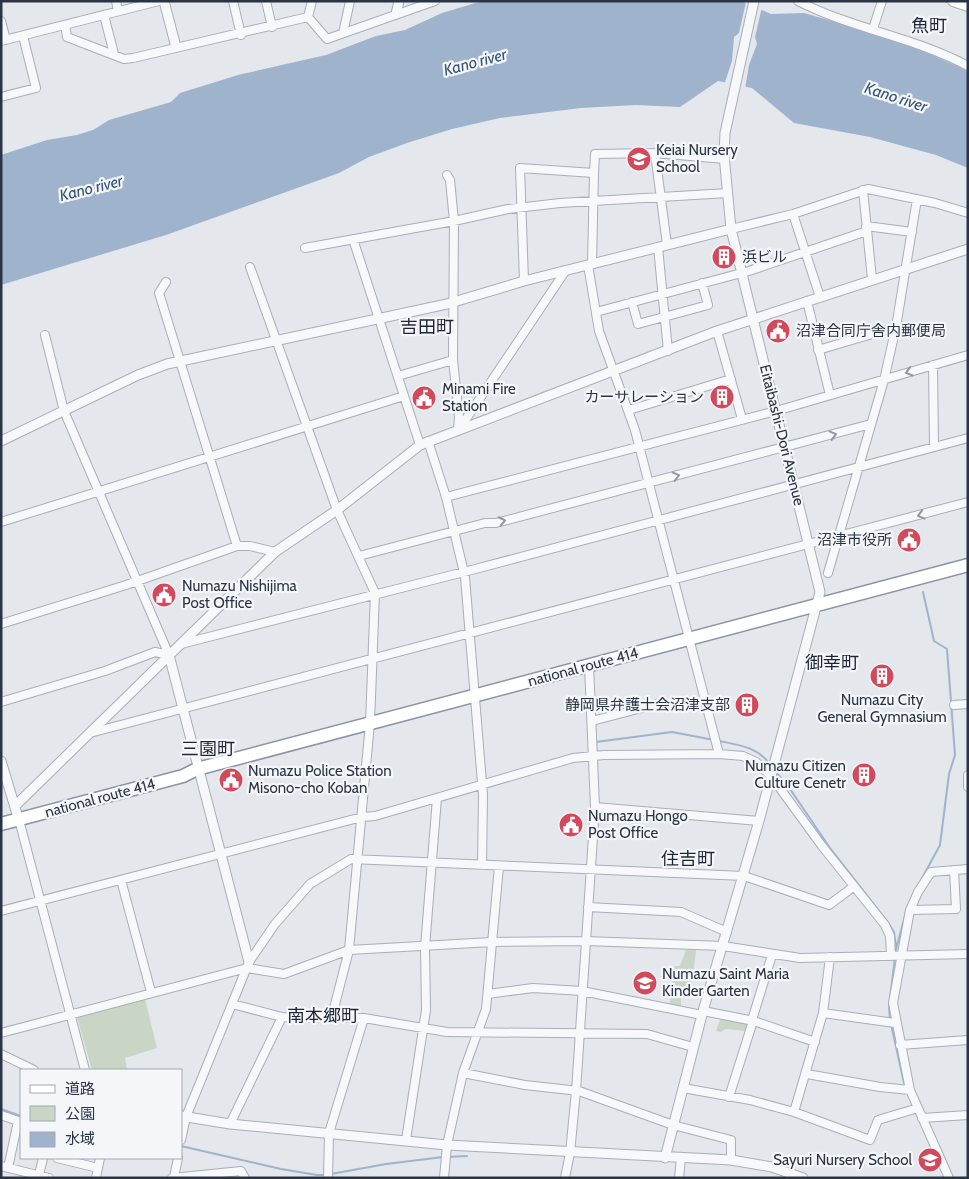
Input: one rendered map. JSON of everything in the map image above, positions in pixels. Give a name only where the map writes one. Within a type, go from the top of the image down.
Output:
[{"type":"highway","name":"national route 414","points":[[1,818],[181,770],[197,769],[968,565]]},
{"type":"highway","name":"national route 414","points":[[1,824],[17,813]]},
{"type":"main road","points":[[953,1],[968,6]]},
{"type":"street","points":[[116,1],[118,12]]},
{"type":"street","points":[[1,21],[4,40],[159,1]]},
{"type":"street","points":[[164,1],[176,47]]},
{"type":"street","points":[[233,1],[240,35]]},
{"type":"street","points":[[266,1],[272,27]]},
{"type":"street","points":[[308,18],[312,1]]},
{"type":"street","points":[[343,33],[350,1]]},
{"type":"street","points":[[396,14],[399,1]]},
{"type":"street","points":[[308,18],[328,40],[435,1]]},
{"type":"street","name":"Eitaibashi-Dori Avenue","points":[[665,1158],[702,1013],[744,876],[820,592],[731,229],[724,155],[729,113],[754,1]]},
{"type":"street","points":[[798,1],[822,14],[873,29],[949,56],[968,66]]},
{"type":"street","points":[[873,29],[882,1]]},
{"type":"street","points":[[104,15],[114,54]]},
{"type":"street","points":[[65,25],[68,36],[124,59],[240,35],[308,18]]},
{"type":"street","points":[[1,97],[36,88],[23,36]]},
{"type":"street","points":[[655,153],[661,197],[663,294],[668,351]]},
{"type":"street","points":[[719,754],[629,410],[599,331],[590,264],[595,154],[724,155]]},
{"type":"street","points":[[524,281],[520,168],[594,173]]},
{"type":"street","points":[[447,175],[450,180],[454,221],[453,360],[459,417],[458,430]]},
{"type":"street","points":[[1,441],[152,369],[454,302],[566,270],[793,214],[863,190],[868,189],[917,199],[968,213]]},
{"type":"street","points":[[863,190],[872,279]]},
{"type":"street","points":[[305,248],[521,208],[728,193]]},
{"type":"street","points":[[828,573],[884,380],[896,328],[917,199]]},
{"type":"street","points":[[793,214],[820,297]]},
{"type":"street","points":[[596,312],[742,272],[867,229],[912,232]]},
{"type":"street","points":[[353,238],[404,396],[446,497],[464,572],[476,696],[482,786],[482,865]]},
{"type":"street","points":[[17,813],[88,734],[275,552],[337,510],[424,443],[718,331],[968,249]]},
{"type":"street","points":[[250,267],[337,510],[375,593],[370,723],[349,950],[332,1016]]},
{"type":"street","points":[[458,430],[566,270]]},
{"type":"street","points":[[166,282],[159,293],[237,546]]},
{"type":"street","points":[[632,302],[638,324],[665,317],[708,305],[702,283]]},
{"type":"street","points":[[807,301],[830,395]]},
{"type":"street","points":[[818,350],[896,328]]},
{"type":"street","points":[[718,331],[742,419]]},
{"type":"street","points":[[45,335],[64,411],[169,655],[248,965]]},
{"type":"street","points":[[446,497],[776,411],[968,355]]},
{"type":"street","points":[[398,376],[453,360]]},
{"type":"street","points":[[933,365],[934,447]]},
{"type":"street","points":[[629,410],[731,379]]},
{"type":"street","points":[[1,522],[404,396]]},
{"type":"street","points":[[359,556],[485,523],[496,523],[871,424]]},
{"type":"street","points":[[179,645],[375,593],[464,572],[968,438]]},
{"type":"street","points":[[88,734],[968,502]]},
{"type":"street","points":[[1,624],[237,546],[250,546],[275,552]]},
{"type":"street","points":[[1,702],[105,671],[155,652],[169,655]]},
{"type":"street","points":[[565,1178],[570,1153],[576,1091],[578,1034],[594,807],[589,665]]},
{"type":"street","points":[[592,721],[661,703]]},
{"type":"street","points":[[954,705],[968,704]]},
{"type":"street","points":[[1,911],[362,817],[375,816],[573,758],[593,755],[719,754],[743,756],[756,762],[771,776],[853,887],[885,925],[890,936],[890,956]]},
{"type":"street","points":[[1,760],[17,813],[85,1069]]},
{"type":"street","points":[[968,775],[968,787]]},
{"type":"street","points":[[406,1140],[423,1028],[427,988],[426,947],[437,798]]},
{"type":"street","points":[[594,807],[759,821]]},
{"type":"street","points":[[182,1132],[184,1116],[248,965],[275,924],[310,884],[351,859],[744,876],[829,905],[853,887]]},
{"type":"street","points":[[444,1178],[447,1145],[463,1073],[486,1009],[499,866]]},
{"type":"street","points":[[949,1178],[910,1090],[895,1023],[893,1003],[900,956],[910,910],[918,892],[931,872],[968,869]]},
{"type":"street","points":[[910,910],[956,909],[954,870]]},
{"type":"street","points":[[121,880],[151,992]]},
{"type":"street","points":[[588,908],[681,912],[726,932]]},
{"type":"street","points":[[1,1033],[248,965],[284,974],[349,950],[492,942],[585,941],[723,946],[800,958],[968,954]]},
{"type":"street","points":[[729,1097],[772,955]]},
{"type":"street","points":[[794,1112],[807,1074],[823,1013],[830,957]]},
{"type":"street","points":[[488,994],[533,988],[582,991],[752,1021],[815,1042]]},
{"type":"street","points":[[232,1004],[282,1017],[332,1016],[364,1018],[423,1028],[477,1033],[647,1034],[694,1047]]},
{"type":"street","points":[[823,1013],[895,1023]]},
{"type":"street","points":[[230,1124],[282,1017]]},
{"type":"street","points":[[328,1178],[330,1133],[364,1018]]},
{"type":"street","points":[[900,1045],[968,1040]]},
{"type":"street","points":[[1,1054],[32,1069]]},
{"type":"street","points":[[463,1073],[525,1085],[576,1091],[673,1125],[731,1140],[731,1160]]},
{"type":"street","points":[[807,1074],[880,1087],[910,1090]]},
{"type":"street","points":[[683,1088],[750,1100],[794,1112],[870,1140],[878,1120],[918,1108]]},
{"type":"street","points":[[1,1114],[20,1121],[5,1167],[49,1178]]},
{"type":"street","points":[[922,1118],[968,1115]]},
{"type":"street","points":[[184,1116],[230,1124],[447,1145],[570,1153],[731,1160],[772,1167],[800,1177]]},
{"type":"street","points":[[679,1178],[681,1158]]},
{"type":"street","points":[[39,1175],[43,1159]]},
{"type":"street","points":[[61,1159],[98,1168]]},
{"type":"street","points":[[96,1178],[100,1159]]},
{"type":"street","points":[[178,1159],[173,1178],[240,1171],[245,1178]]},
{"type":"green space","points":[[686,950],[696,950],[692,985],[687,995],[681,995],[681,1009],[669,1007],[675,966],[680,966]]},
{"type":"green space","points":[[145,999],[157,1048],[125,1058],[127,1069],[92,1069],[77,1017]]},
{"type":"green space","points":[[721,1017],[750,1022],[747,1031],[725,1029],[721,1032],[716,1031]]},
{"type":"water","name":"Kano river","points":[[482,1],[741,1],[771,14],[804,13],[910,45],[968,71],[968,168],[936,155],[870,137],[794,123],[752,88],[718,81],[680,107],[636,105],[581,108],[500,118],[452,129],[369,157],[339,173],[166,235],[1,285],[1,155],[47,140],[93,130],[109,120],[171,102],[180,93],[238,75],[326,55],[376,36],[405,30],[442,13]]},
{"type":"pier","points":[[746,2],[762,7],[755,37],[757,44],[749,65],[745,89],[724,85],[732,61],[734,37],[739,33]]},
{"type":"waterway","points":[[913,895],[940,845],[949,774],[955,755],[947,649],[934,641],[923,592]]},
{"type":"waterway","points":[[596,742],[672,732],[714,740]]},
{"type":"waterway","points":[[719,741],[755,751],[771,766]]},
{"type":"waterway","points":[[775,771],[788,786],[830,848],[887,921],[894,932],[896,947]]},
{"type":"waterway","points":[[895,953],[907,908]]},
{"type":"waterway","points":[[890,1020],[889,1007],[895,957]]},
{"type":"waterway","points":[[891,1024],[904,1083]]},
{"type":"waterway","points":[[1,1109],[20,1116]]},
{"type":"waterway","points":[[182,1146],[281,1169],[326,1175]]},
{"type":"waterway","points":[[447,1157],[467,1156]]},
{"type":"waterway","points":[[331,1174],[386,1164],[443,1157]]},
{"type":"place","name":"Keiai Nursery School","points":[[639,159]]},
{"type":"place","name":"浜ビル","points":[[724,257]]},
{"type":"place","name":"沼津合同庁舎内郵便局","points":[[778,331]]},
{"type":"place","name":"カーサレーション","points":[[722,397]]},
{"type":"place","name":"Minami Fire Station","points":[[424,398]]},
{"type":"place","name":"沼津市役所","points":[[909,540]]},
{"type":"place","name":"Numazu Nishijima Post Office","points":[[164,595]]},
{"type":"place","name":"Numazu City General Gymnasium","points":[[882,676]]},
{"type":"place","name":"静岡県弁護士会沼津支部","points":[[747,705]]},
{"type":"place","name":"Numazu Citizen Culture Cenetr","points":[[864,775]]},
{"type":"place","name":"Numazu Police Station Misono-cho Koban","points":[[231,780]]},
{"type":"place","name":"Numazu Hongo Post Office","points":[[571,825]]},
{"type":"place","name":"Numazu Saint Maria Kinder Garten","points":[[645,983]]},
{"type":"place","name":"Sayuri Nursery School","points":[[930,1160]]},
{"type":"district","name":"魚町","points":[[929,26]]},
{"type":"district","name":"吉田町","points":[[427,327]]},
{"type":"district","name":"御幸町","points":[[832,663]]},
{"type":"district","name":"三園町","points":[[208,749]]},
{"type":"district","name":"住吉町","points":[[688,859]]},
{"type":"district","name":"南本郷町","points":[[323,1016]]}]
